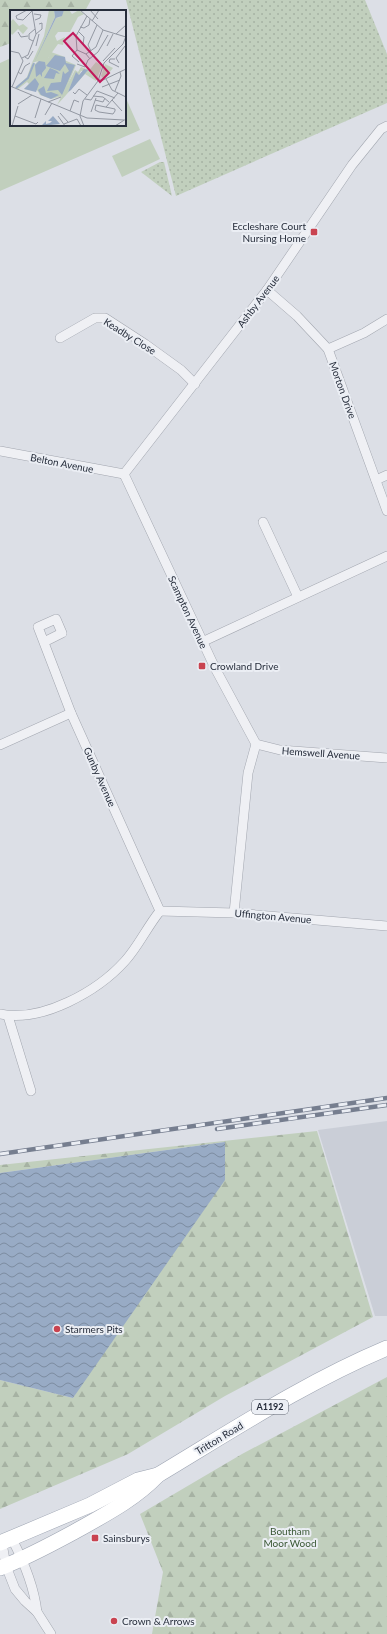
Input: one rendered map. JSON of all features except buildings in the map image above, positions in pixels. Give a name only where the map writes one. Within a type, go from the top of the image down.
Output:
[{"type":"main road","name":"Tritton Road","points":[[3,1567],[22,1559],[116,1507],[144,1490],[158,1476],[268,1408],[318,1380],[387,1348]]},
{"type":"main road","name":"Tritton Road","points":[[4,1542],[90,1505],[138,1480],[158,1476]]},
{"type":"street","name":"Ashby Avenue","points":[[124,474],[267,290],[352,165],[381,129],[387,126]]},
{"type":"street","name":"Morton Drive","points":[[267,290],[297,316],[328,349],[387,511]]},
{"type":"street","name":"Keadby Close","points":[[60,338],[94,318],[105,318],[181,370],[195,384]]},
{"type":"street","points":[[328,349],[364,333],[387,319]]},
{"type":"street","name":"Belton Avenue","points":[[0,451],[124,474]]},
{"type":"street","name":"Scampton Avenue","points":[[124,474],[202,642],[256,744]]},
{"type":"street","points":[[376,480],[387,475]]},
{"type":"street","points":[[263,522],[298,597]]},
{"type":"street","points":[[202,642],[387,556]]},
{"type":"street","name":"Gunby Avenue","points":[[44,642],[71,713],[160,911]]},
{"type":"street","points":[[0,745],[71,713]]},
{"type":"street","points":[[234,913],[248,774],[256,744]]},
{"type":"street","name":"Hemswell Avenue","points":[[256,744],[280,750],[387,758]]},
{"type":"street","points":[[31,1091],[4,1015],[37,1014],[72,1000],[105,981],[126,960],[160,911]]},
{"type":"street","name":"Uffington Avenue","points":[[160,911],[234,913],[387,926]]},
{"type":"street","points":[[4,1542],[22,1559],[35,1596],[37,1612]]},
{"type":"street","points":[[4,1542],[3,1567],[15,1589],[25,1602],[37,1612],[51,1634]]},
{"type":"shaded area","points":[[387,1121],[387,1316],[375,1316],[318,1130]]},
{"type":"green space","points":[[0,0],[91,0],[86,10],[10,10],[10,43],[0,47]]},
{"type":"green space","points":[[126,0],[365,0],[387,54],[387,103],[176,196]]},
{"type":"green space","points":[[10,58],[10,126],[126,126],[126,98],[140,130],[0,191],[0,63]]},
{"type":"green space","points":[[150,139],[160,159],[122,177],[112,156]]},
{"type":"green space","points":[[160,162],[164,162],[172,196],[141,172]]},
{"type":"green space","points":[[317,1131],[373,1317],[225,1396],[128,1454],[0,1509],[0,1380],[73,1398],[225,1142],[0,1173],[0,1165]]},
{"type":"green space","name":"Boutham Moor Wood","points":[[387,1377],[387,1634],[152,1634],[163,1572],[140,1514],[242,1454]]},
{"type":"water","points":[[225,1142],[225,1180],[73,1398],[0,1380],[0,1173]]},
{"type":"railway","points":[[0,1154],[387,1098]]},
{"type":"railway","points":[[217,1129],[387,1105]]},
{"type":"place","name":"Eccleshare Court Nursing Home","points":[[314,232]]},
{"type":"place","name":"Crowland Drive","points":[[202,666]]},
{"type":"place","name":"Starmers Pits","points":[[57,1329]]},
{"type":"place","name":"Sainsburys","points":[[95,1538]]},
{"type":"place","name":"Crown & Arrows","points":[[114,1621]]}]
